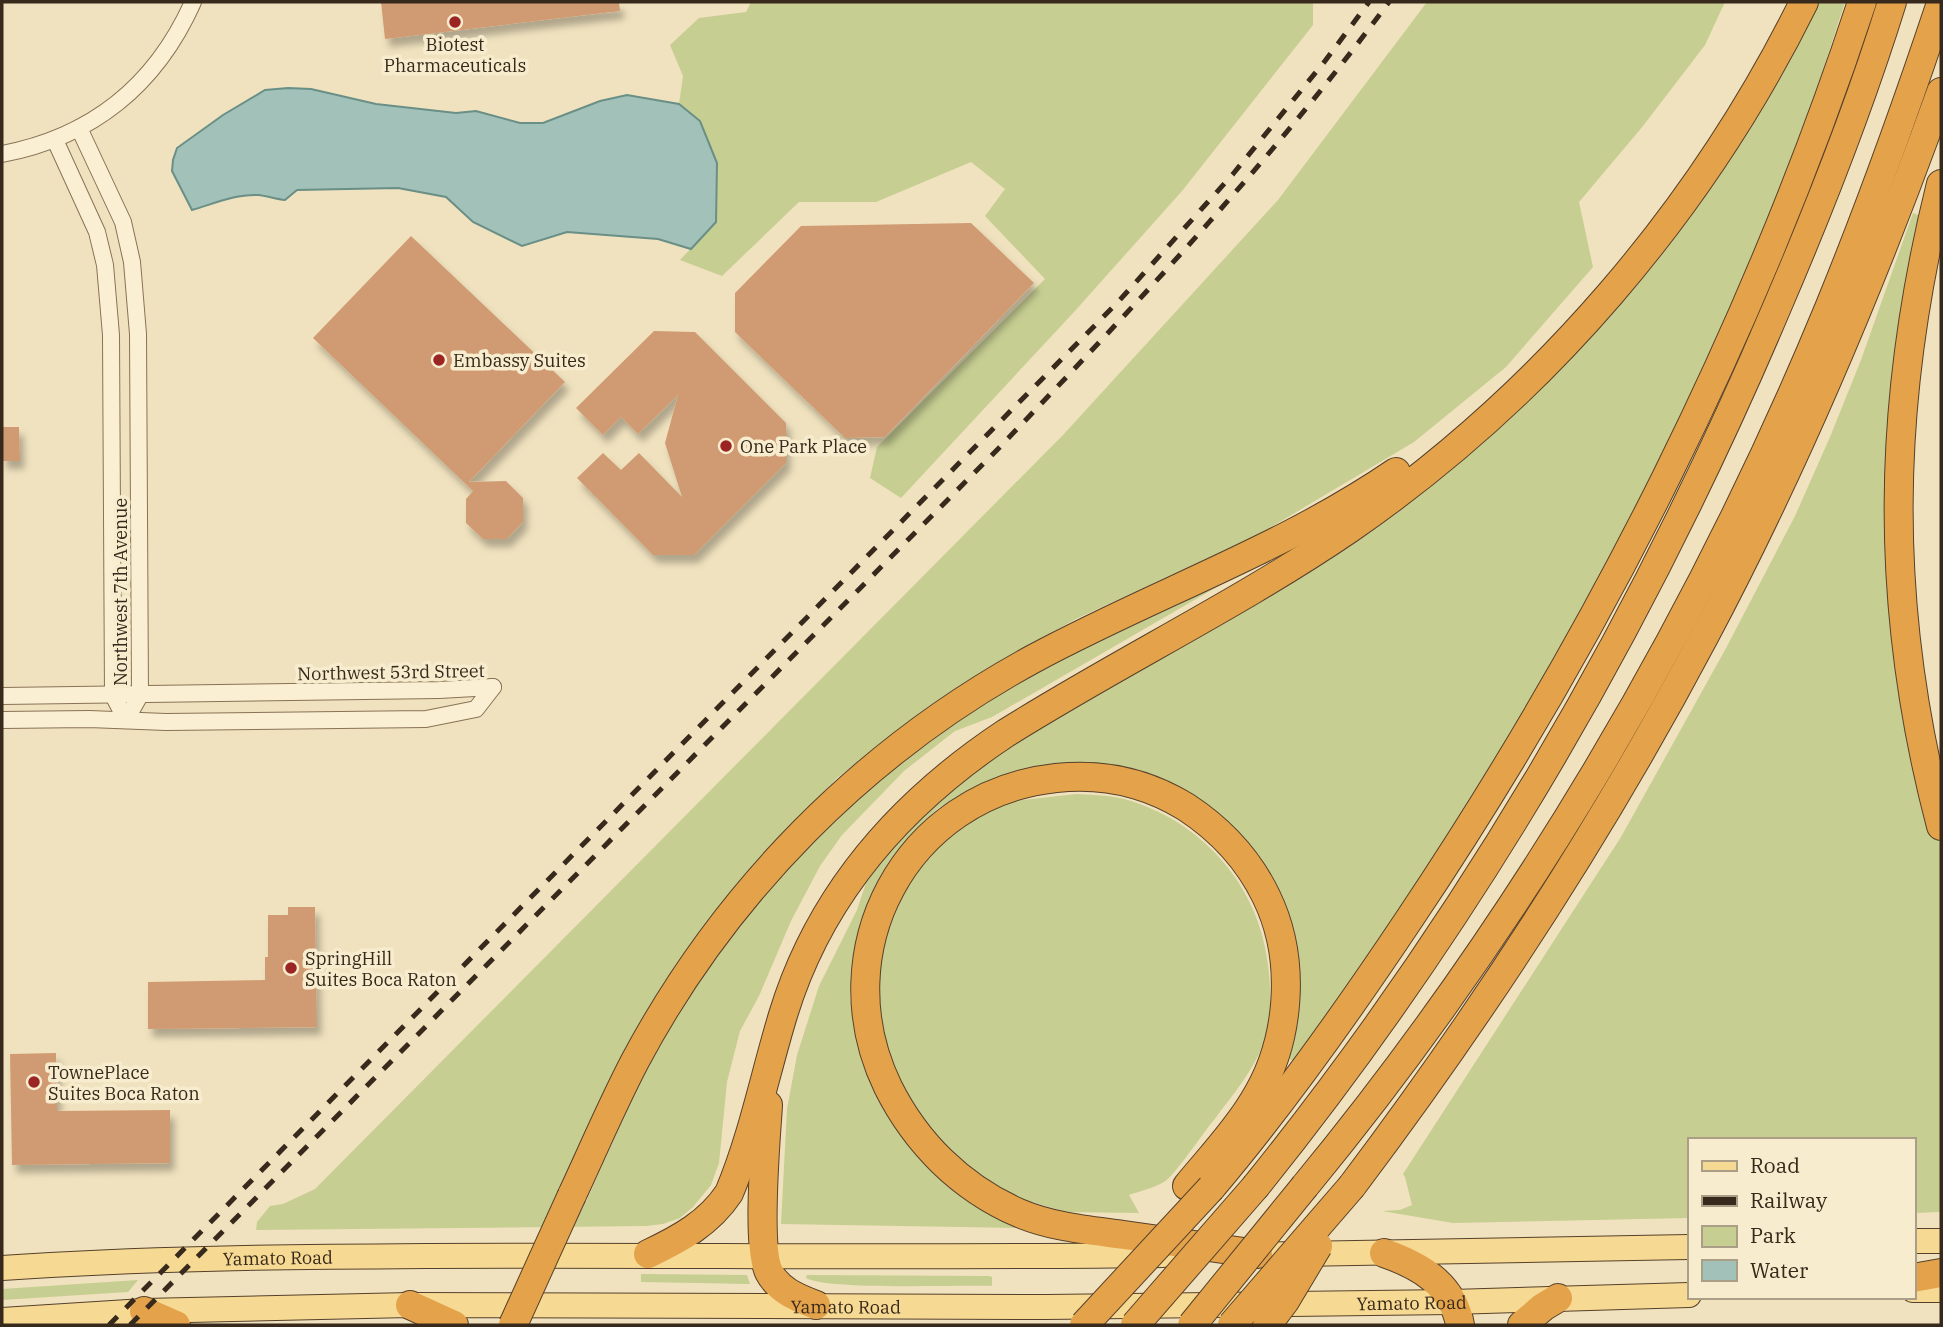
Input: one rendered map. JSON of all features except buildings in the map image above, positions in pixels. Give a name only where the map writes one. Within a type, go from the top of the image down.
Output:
[{"type":"highway","points":[[648,1254],[693,1230],[717,1210],[729,1193],[802,962],[827,915],[860,865],[916,802],[967,760],[1006,733],[1292,565],[1380,506],[1505,405],[1596,310],[1699,181],[1754,94],[1804,2]]},
{"type":"highway","points":[[1084,1325],[1199,1187],[1299,1076],[1384,956],[1457,846],[1567,663],[1654,499],[1739,318],[1791,198],[1862,2]]},
{"type":"highway","points":[[1135,1325],[1256,1186],[1357,1052],[1472,887],[1535,785],[1629,620],[1741,393],[1844,142],[1892,2]]},
{"type":"highway","points":[[1192,1325],[1361,1118],[1478,956],[1587,787],[1653,672],[1745,493],[1822,323],[1900,124],[1941,3]]},
{"type":"highway","points":[[1232,1325],[1352,1186],[1461,1036],[1535,924],[1632,767],[1705,636],[1765,518],[1847,335],[1898,211],[1941,92]]},
{"type":"highway","points":[[1941,184],[1922,263],[1906,366],[1900,433],[1898,515],[1900,580],[1909,671],[1922,745],[1941,826]]},
{"type":"highway","points":[[513,1325],[636,1060],[698,957],[768,869],[823,812],[868,772],[954,707],[1032,660],[1283,540],[1349,503],[1442,439],[1533,358],[1596,310]]},
{"type":"highway","points":[[1199,1187],[1253,1103],[1268,1074],[1280,1036],[1285,999],[1285,960],[1275,918],[1256,877],[1232,844],[1200,817],[1162,794],[1124,781],[1085,776],[1045,779],[1002,789],[969,805],[938,828],[903,866],[886,895],[870,943],[865,975],[869,1029],[883,1075],[902,1112],[931,1150],[959,1176],[990,1199],[1027,1216],[1069,1227],[1258,1254]]},
{"type":"highway","points":[[772,1057],[765,1169],[765,1255],[769,1271],[782,1288],[816,1306]]},
{"type":"highway","points":[[1267,1325],[1285,1301],[1352,1186]]},
{"type":"highway","points":[[1384,1253],[1424,1270],[1456,1313]]},
{"type":"highway","points":[[1915,1278],[1941,1273]]},
{"type":"highway","points":[[1522,1325],[1558,1298]]},
{"type":"highway","points":[[410,1305],[454,1325]]},
{"type":"highway","points":[[144,1311],[176,1325]]},
{"type":"main road","points":[[1915,1241],[1941,1241]]},
{"type":"main road","name":"Yamato Road","points":[[2,1268],[195,1259],[648,1254],[1046,1257],[1688,1247]]},
{"type":"main road","points":[[1915,1290],[1941,1290]]},
{"type":"main road","name":"Yamato Road","points":[[2,1320],[144,1311],[410,1305],[1046,1307],[1456,1313],[1558,1298],[1688,1295]]},
{"type":"street","points":[[2,154],[55,140],[110,110],[161,59],[193,2]]},
{"type":"street","name":"Northwest 7th Avenue","points":[[79,128],[123,222],[132,262],[138,334],[140,695],[126,720]]},
{"type":"street","name":"Northwest 7th Avenue","points":[[55,140],[97,232],[106,265],[111,335],[113,695],[126,720]]},
{"type":"street","name":"Northwest 53rd Street","points":[[2,696],[425,691],[493,687],[476,709],[426,719],[166,722],[2,720]]},
{"type":"green space","points":[[751,2],[1313,2],[1313,25],[1182,191],[901,498],[870,478],[877,447],[1045,279],[985,216],[1005,189],[971,162],[876,202],[799,202],[722,276],[680,260],[716,222],[700,121],[679,104],[683,76],[670,45],[699,18],[746,12]]},
{"type":"green space","points":[[1427,2],[1725,2],[1705,45],[1643,126],[1579,202],[1593,267],[1506,367],[1414,442],[1256,536],[1076,619],[1004,659],[929,706],[837,778],[766,851],[702,929],[641,1025],[554,1202],[586,1202],[640,1081],[675,1017],[737,928],[811,839],[877,781],[952,724],[1037,670],[1229,580],[992,717],[955,731],[904,771],[842,835],[820,866],[791,921],[759,996],[740,1031],[727,1082],[719,1163],[711,1185],[680,1218],[646,1226],[256,1230],[257,1222],[270,1206],[283,1204],[315,1189],[1063,435],[1278,200]]},
{"type":"green space","points":[[1819,2],[1845,2],[1814,98],[1759,242],[1713,350],[1650,482],[1504,751],[1365,968],[1296,1062],[1285,1057],[1296,1017],[1229,824],[1035,769],[992,780],[938,808],[898,850],[877,884],[867,907],[853,955],[850,997],[860,1050],[875,1088],[1020,1223],[1018,1228],[781,1224],[787,1109],[797,1055],[819,986],[857,910],[869,874],[910,826],[992,758],[1427,489],[1519,410],[1604,323],[1685,224],[1763,104]]},
{"type":"green space","points":[[1913,213],[1924,217],[1904,318],[1912,733],[1941,848],[1941,1212],[1915,1213],[1915,1138],[1688,1138],[1688,1218],[1453,1223],[1382,1211],[1400,1210],[1412,1205],[1403,1174],[1621,837],[1725,650],[1795,516],[1861,360]]},
{"type":"green space","points":[[1076,794],[1124,799],[1152,809],[1201,840],[1222,860],[1253,908],[1268,965],[1269,1021],[1255,1062],[1169,1178],[1156,1186],[1129,1195],[1139,1213],[1065,1212],[1032,1202],[1028,1206],[965,1165],[933,1135],[895,1073],[885,1047],[878,1003],[879,954],[914,868],[946,835],[1004,802]]},
{"type":"green space","points":[[641,1274],[747,1275],[750,1284],[641,1282]]},
{"type":"green space","points":[[807,1275],[989,1276],[992,1277],[992,1286],[839,1284],[818,1282],[806,1278]]},
{"type":"green space","points":[[138,1280],[128,1292],[2,1300],[2,1289]]},
{"type":"water","points":[[311,89],[376,104],[456,113],[476,111],[520,123],[543,123],[600,101],[627,95],[679,104],[700,121],[717,163],[716,222],[691,249],[658,239],[567,232],[522,246],[473,222],[446,197],[398,188],[297,190],[285,200],[249,195],[192,210],[172,171],[177,148],[223,115],[265,90]]},
{"type":"railway","points":[[109,1325],[1118,302],[1233,174],[1369,2]]},
{"type":"railway","points":[[130,1325],[1047,398],[1149,289],[1248,177],[1344,62],[1389,2]]},
{"type":"place","name":"Biotest Pharmaceuticals","points":[[455,22]]},
{"type":"place","name":"Embassy Suites","points":[[439,360]]},
{"type":"place","name":"One Park Place","points":[[726,446]]},
{"type":"place","name":"SpringHill Suites Boca Raton","points":[[291,968]]},
{"type":"place","name":"TownePlace Suites Boca Raton","points":[[34,1082]]}]
